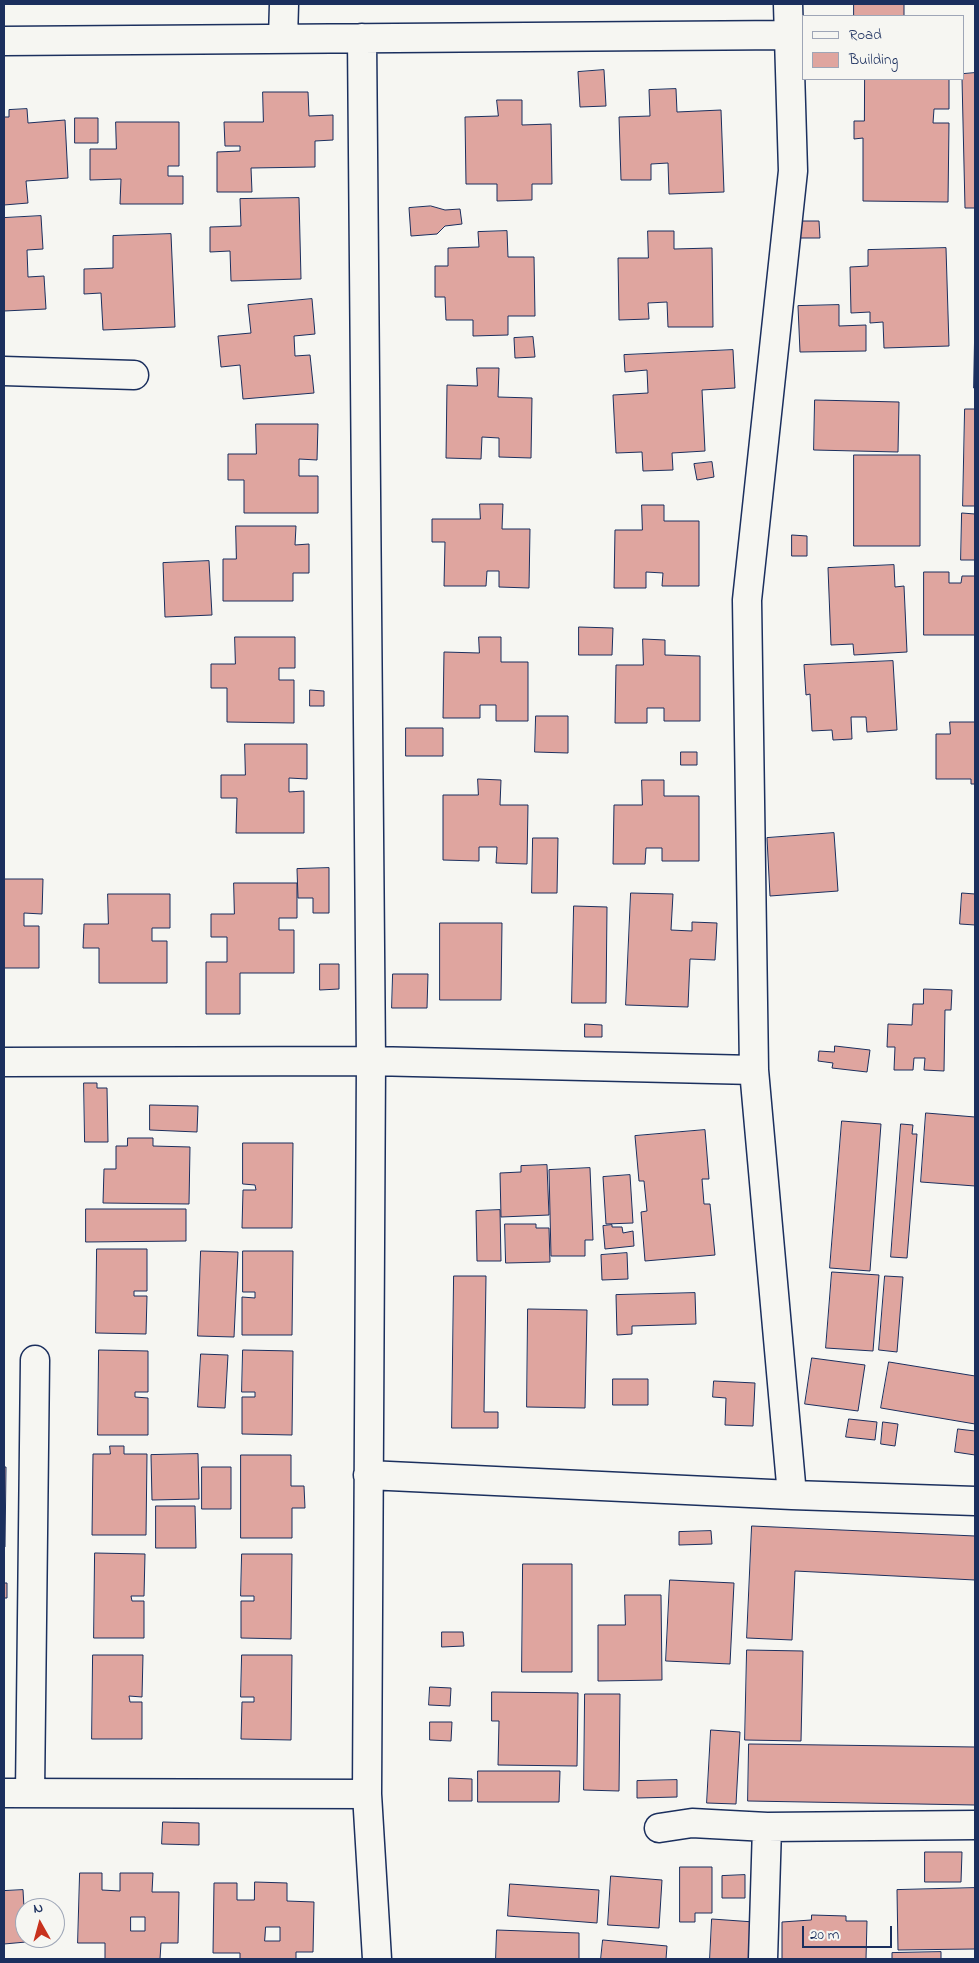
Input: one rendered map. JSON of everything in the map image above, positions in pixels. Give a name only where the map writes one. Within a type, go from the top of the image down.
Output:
[{"type":"street","points":[[283,39],[284,4]]},
{"type":"street","points":[[788,4],[793,171],[747,600],[754,1070],[792,1495]]},
{"type":"street","points":[[4,41],[788,35]]},
{"type":"street","points":[[362,38],[371,1061],[367,1794],[377,1959]]},
{"type":"street","points":[[4,371],[134,375]]},
{"type":"street","points":[[4,1062],[371,1061],[754,1070]]},
{"type":"street","points":[[35,1360],[17,1793],[367,1794]]},
{"type":"street","points":[[368,1475],[792,1495],[975,1501]]},
{"type":"street","points":[[659,1828],[692,1824],[767,1827],[975,1825]]},
{"type":"street","points":[[763,1959],[767,1827]]},
{"type":"building","points":[[854,4],[904,4],[904,15],[854,15]]},
{"type":"building","points":[[604,70],[606,106],[580,107],[578,72]]},
{"type":"building","points":[[975,73],[975,208],[965,208],[962,80],[964,80],[964,74]]},
{"type":"building","points":[[865,80],[949,80],[949,109],[934,109],[933,123],[949,123],[948,202],[863,201],[863,138],[854,139],[854,121],[864,121]]},
{"type":"building","points":[[676,89],[677,112],[721,110],[724,192],[669,194],[668,163],[651,164],[651,180],[621,180],[619,117],[650,116],[649,90]]},
{"type":"building","points":[[263,92],[308,92],[309,116],[333,115],[333,140],[315,141],[315,167],[251,168],[252,192],[217,192],[217,152],[240,151],[240,146],[225,146],[224,122],[263,122]]},
{"type":"building","points":[[497,100],[522,100],[522,125],[551,124],[552,184],[532,184],[532,200],[497,201],[497,184],[466,184],[465,117],[498,116]]},
{"type":"building","points":[[27,109],[28,123],[65,120],[68,178],[26,181],[28,203],[4,205],[4,117],[9,117],[9,110]]},
{"type":"building","points":[[75,118],[98,118],[98,143],[75,143]]},
{"type":"building","points":[[116,122],[179,122],[179,166],[168,166],[168,176],[183,176],[183,204],[120,204],[121,179],[90,180],[90,149],[116,149]]},
{"type":"building","points":[[299,198],[301,279],[231,281],[230,251],[210,252],[210,227],[241,226],[240,199]]},
{"type":"building","points":[[431,206],[445,210],[460,209],[462,224],[445,226],[437,234],[411,236],[409,208]]},
{"type":"building","points":[[41,216],[43,249],[27,250],[28,277],[44,276],[46,309],[4,311],[4,218]]},
{"type":"building","points":[[798,221],[819,221],[820,238],[798,238]]},
{"type":"building","points":[[507,231],[508,257],[534,257],[535,316],[508,316],[508,335],[473,336],[473,320],[446,320],[445,297],[435,297],[435,266],[448,266],[448,248],[479,247],[478,232]]},
{"type":"building","points":[[648,231],[674,231],[674,249],[712,248],[713,327],[668,327],[667,302],[648,303],[649,319],[619,320],[618,258],[648,258]]},
{"type":"building","points":[[171,234],[175,327],[103,330],[101,293],[84,294],[84,269],[113,268],[113,236]]},
{"type":"building","points":[[946,248],[949,346],[884,348],[883,322],[870,323],[870,312],[851,313],[850,267],[868,266],[868,250]]},
{"type":"building","points":[[312,299],[315,334],[294,336],[295,356],[310,355],[314,393],[243,399],[240,365],[221,367],[218,336],[251,333],[248,305]]},
{"type":"building","points":[[839,305],[839,326],[866,325],[866,351],[800,352],[798,306]]},
{"type":"building","points":[[975,318],[975,388],[974,388]]},
{"type":"building","points":[[533,337],[535,357],[515,358],[514,338]]},
{"type":"building","points":[[733,350],[735,388],[702,390],[705,451],[672,453],[673,470],[643,471],[642,452],[616,453],[613,395],[648,393],[647,370],[625,372],[624,355]]},
{"type":"building","points":[[477,368],[499,368],[498,397],[532,398],[531,458],[499,457],[499,438],[482,437],[481,459],[446,458],[447,385],[477,386]]},
{"type":"building","points":[[815,400],[899,402],[898,452],[814,450]]},
{"type":"building","points":[[965,409],[975,409],[975,506],[963,506]]},
{"type":"building","points":[[256,424],[318,424],[317,460],[299,459],[299,476],[318,476],[318,513],[244,513],[244,480],[228,480],[228,454],[256,454]]},
{"type":"building","points":[[854,455],[920,455],[920,546],[854,546]]},
{"type":"building","points":[[712,462],[714,477],[697,480],[694,464]]},
{"type":"building","points":[[480,504],[503,504],[502,529],[530,529],[529,588],[499,587],[499,571],[487,571],[486,586],[444,586],[445,542],[432,542],[432,519],[480,519]]},
{"type":"building","points":[[642,505],[664,505],[664,521],[699,521],[699,586],[662,586],[663,573],[646,572],[646,588],[614,588],[615,530],[642,530]]},
{"type":"building","points":[[962,513],[975,514],[975,560],[961,560]]},
{"type":"building","points":[[236,526],[296,526],[295,545],[309,544],[309,573],[293,573],[293,601],[223,601],[223,559],[236,559]]},
{"type":"building","points":[[792,535],[807,536],[807,556],[792,556]]},
{"type":"building","points":[[209,561],[212,615],[165,617],[163,563]]},
{"type":"building","points":[[894,565],[895,587],[904,586],[907,652],[854,655],[853,644],[831,645],[828,568]]},
{"type":"building","points":[[924,572],[949,572],[949,583],[961,583],[962,576],[975,576],[975,635],[924,635]]},
{"type":"building","points":[[579,627],[613,628],[612,655],[579,655]]},
{"type":"building","points":[[235,637],[295,637],[295,668],[279,668],[279,680],[294,680],[294,723],[227,722],[227,688],[211,688],[211,664],[235,664]]},
{"type":"building","points":[[479,637],[501,637],[501,662],[528,662],[528,721],[496,721],[496,705],[480,705],[480,718],[443,718],[444,652],[479,653]]},
{"type":"building","points":[[643,639],[665,640],[665,655],[700,656],[700,721],[664,721],[664,708],[647,708],[647,723],[615,723],[616,665],[643,665]]},
{"type":"building","points":[[893,661],[897,730],[867,732],[866,717],[851,717],[852,739],[833,740],[832,730],[812,731],[810,694],[806,695],[804,665]]},
{"type":"building","points":[[310,690],[324,691],[324,706],[310,706]]},
{"type":"building","points":[[536,716],[568,716],[568,753],[535,752]]},
{"type":"building","points":[[950,722],[975,722],[975,784],[971,784],[971,779],[936,779],[936,734],[950,734]]},
{"type":"building","points":[[406,728],[443,728],[443,756],[406,756]]},
{"type":"building","points":[[245,744],[307,744],[307,779],[289,778],[289,792],[304,791],[304,833],[236,833],[237,798],[221,798],[221,775],[245,775]]},
{"type":"building","points":[[681,752],[697,752],[697,765],[681,765]]},
{"type":"building","points":[[478,779],[501,780],[500,805],[528,805],[527,864],[496,863],[497,847],[479,847],[479,861],[443,860],[443,795],[478,795]]},
{"type":"building","points":[[642,780],[664,780],[664,796],[699,796],[699,861],[662,861],[662,848],[646,848],[645,864],[613,864],[614,805],[642,805]]},
{"type":"building","points":[[834,833],[838,891],[770,896],[767,838]]},
{"type":"building","points":[[533,838],[558,838],[557,893],[532,893]]},
{"type":"building","points":[[329,868],[329,913],[313,913],[313,898],[298,898],[297,869]]},
{"type":"building","points":[[4,879],[43,879],[42,914],[24,913],[24,926],[39,926],[39,968],[4,968]]},
{"type":"building","points":[[234,883],[297,883],[297,918],[279,918],[279,930],[294,930],[294,973],[240,973],[240,1014],[206,1014],[206,962],[227,962],[227,937],[211,937],[211,914],[234,914]]},
{"type":"building","points":[[631,893],[673,894],[671,930],[692,931],[692,922],[717,923],[715,960],[690,959],[688,1007],[626,1005]]},
{"type":"building","points":[[962,893],[975,894],[975,925],[960,924]]},
{"type":"building","points":[[108,894],[170,894],[170,928],[152,928],[152,941],[167,941],[167,983],[99,983],[99,948],[83,948],[84,924],[108,924]]},
{"type":"building","points":[[574,906],[607,907],[606,1003],[572,1003]]},
{"type":"building","points":[[440,923],[502,923],[501,1000],[440,1000]]},
{"type":"building","points":[[320,964],[339,964],[339,989],[320,990]]},
{"type":"building","points":[[393,974],[428,974],[427,1008],[392,1008]]},
{"type":"building","points":[[924,989],[952,990],[951,1010],[945,1010],[944,1071],[924,1070],[925,1058],[914,1058],[913,1070],[894,1070],[895,1047],[887,1047],[888,1024],[912,1025],[913,1004],[923,1004]]},
{"type":"building","points":[[585,1024],[602,1025],[602,1037],[585,1037]]},
{"type":"building","points":[[835,1046],[870,1050],[867,1072],[832,1068],[833,1063],[818,1061],[819,1051],[834,1052]]},
{"type":"building","points":[[84,1083],[97,1083],[97,1088],[107,1088],[108,1142],[85,1142]]},
{"type":"building","points":[[150,1105],[198,1106],[197,1132],[150,1130]]},
{"type":"building","points":[[926,1113],[975,1117],[975,1186],[921,1182]]},
{"type":"building","points":[[842,1121],[881,1124],[870,1271],[830,1268]]},
{"type":"building","points":[[901,1124],[913,1125],[912,1134],[917,1134],[907,1258],[891,1257]]},
{"type":"building","points":[[705,1130],[709,1179],[702,1179],[704,1204],[710,1204],[715,1255],[645,1261],[641,1212],[647,1211],[644,1181],[639,1181],[635,1136]]},
{"type":"building","points":[[128,1138],[153,1138],[153,1146],[190,1147],[189,1204],[103,1203],[104,1169],[116,1169],[116,1146],[127,1146]]},
{"type":"building","points":[[243,1143],[293,1143],[292,1228],[242,1228],[243,1190],[256,1190],[255,1185],[243,1184]]},
{"type":"building","points":[[547,1165],[549,1215],[501,1217],[500,1173],[521,1172],[521,1166]]},
{"type":"building","points":[[590,1168],[593,1240],[585,1240],[585,1256],[551,1256],[549,1170]]},
{"type":"building","points":[[630,1175],[633,1223],[606,1224],[603,1177]]},
{"type":"building","points":[[86,1209],[186,1209],[186,1241],[86,1242]]},
{"type":"building","points":[[500,1210],[501,1261],[477,1261],[476,1211]]},
{"type":"building","points":[[505,1224],[536,1224],[536,1228],[549,1228],[550,1262],[506,1263]]},
{"type":"building","points":[[612,1225],[612,1227],[622,1227],[623,1233],[633,1231],[634,1246],[605,1249],[603,1226]]},
{"type":"building","points":[[97,1249],[147,1249],[147,1291],[134,1291],[134,1296],[147,1296],[146,1334],[96,1333]]},
{"type":"building","points":[[201,1251],[238,1252],[234,1337],[198,1336]]},
{"type":"building","points":[[243,1251],[293,1251],[292,1335],[242,1335],[242,1297],[255,1298],[255,1292],[243,1292]]},
{"type":"building","points":[[627,1253],[628,1279],[602,1280],[601,1255]]},
{"type":"building","points":[[832,1272],[879,1275],[873,1351],[826,1348]]},
{"type":"building","points":[[454,1276],[486,1276],[484,1412],[498,1412],[498,1428],[452,1428]]},
{"type":"building","points":[[885,1276],[903,1277],[897,1352],[879,1350]]},
{"type":"building","points":[[695,1293],[696,1324],[632,1326],[632,1334],[617,1335],[616,1295]]},
{"type":"building","points":[[528,1309],[587,1310],[585,1408],[527,1407]]},
{"type":"building","points":[[99,1350],[148,1351],[148,1392],[135,1392],[135,1397],[148,1398],[148,1435],[98,1435]]},
{"type":"building","points":[[243,1350],[293,1351],[292,1435],[242,1434],[242,1397],[255,1397],[255,1392],[242,1392]]},
{"type":"building","points":[[201,1354],[228,1355],[225,1408],[198,1407]]},
{"type":"building","points":[[812,1358],[865,1365],[858,1411],[805,1404]]},
{"type":"building","points":[[889,1362],[975,1376],[975,1424],[881,1408]]},
{"type":"building","points":[[613,1379],[648,1379],[648,1405],[613,1405]]},
{"type":"building","points":[[714,1381],[755,1383],[753,1426],[725,1425],[726,1398],[713,1397]]},
{"type":"building","points":[[849,1419],[877,1422],[875,1440],[846,1437]]},
{"type":"building","points":[[883,1422],[898,1424],[895,1446],[881,1444]]},
{"type":"building","points":[[958,1429],[975,1431],[975,1455],[955,1452]]},
{"type":"building","points":[[110,1446],[124,1446],[124,1454],[147,1454],[146,1535],[92,1535],[93,1454],[110,1454]]},
{"type":"building","points":[[198,1454],[199,1499],[152,1500],[151,1455]]},
{"type":"building","points":[[241,1455],[291,1455],[291,1486],[304,1486],[305,1508],[292,1508],[292,1538],[241,1538]]},
{"type":"building","points":[[4,1467],[6,1467],[5,1547],[4,1547]]},
{"type":"building","points":[[202,1467],[231,1467],[231,1509],[202,1509]]},
{"type":"building","points":[[156,1506],[195,1506],[196,1548],[156,1548]]},
{"type":"building","points":[[752,1526],[975,1536],[975,1580],[795,1571],[792,1640],[747,1638]]},
{"type":"building","points":[[711,1531],[712,1544],[679,1545],[679,1532]]},
{"type":"building","points":[[95,1553],[145,1554],[144,1596],[131,1596],[132,1601],[144,1601],[144,1638],[94,1638]]},
{"type":"building","points":[[242,1554],[292,1554],[291,1639],[241,1638],[241,1601],[254,1601],[254,1596],[241,1596]]},
{"type":"building","points":[[523,1564],[572,1564],[572,1672],[522,1672]]},
{"type":"building","points":[[670,1580],[734,1583],[730,1664],[666,1661]]},
{"type":"building","points":[[4,1583],[7,1583],[7,1598],[4,1598]]},
{"type":"building","points":[[625,1595],[661,1595],[662,1680],[598,1681],[598,1625],[625,1625]]},
{"type":"building","points":[[442,1632],[463,1632],[464,1646],[442,1647]]},
{"type":"building","points":[[747,1650],[803,1651],[801,1741],[745,1740]]},
{"type":"building","points":[[93,1655],[143,1655],[142,1697],[129,1696],[130,1702],[142,1702],[142,1739],[92,1739]]},
{"type":"building","points":[[242,1655],[292,1655],[291,1740],[241,1739],[242,1702],[254,1702],[254,1697],[241,1697]]},
{"type":"building","points":[[430,1687],[451,1688],[450,1706],[429,1705]]},
{"type":"building","points":[[492,1692],[578,1693],[577,1766],[498,1765],[499,1721],[492,1721]]},
{"type":"building","points":[[585,1694],[620,1694],[619,1791],[584,1790]]},
{"type":"building","points":[[430,1722],[452,1722],[451,1741],[430,1740]]},
{"type":"building","points":[[711,1730],[740,1732],[736,1804],[707,1803]]},
{"type":"building","points":[[749,1744],[975,1747],[975,1805],[748,1801]]},
{"type":"building","points":[[478,1771],[560,1771],[559,1802],[478,1802]]},
{"type":"building","points":[[449,1778],[472,1779],[472,1801],[449,1801]]},
{"type":"building","points":[[677,1780],[677,1797],[637,1798],[637,1781]]},
{"type":"building","points":[[163,1822],[199,1823],[199,1845],[162,1844]]},
{"type":"building","points":[[925,1852],[962,1852],[961,1882],[925,1882]]},
{"type":"building","points":[[680,1867],[712,1867],[712,1913],[695,1913],[695,1922],[680,1922]]},
{"type":"building","points":[[80,1873],[102,1873],[102,1890],[120,1891],[120,1873],[153,1873],[152,1892],[179,1892],[178,1943],[161,1943],[160,1959],[105,1959],[105,1943],[78,1943]],"holes":[[[131,1917],[145,1917],[145,1931],[131,1931]]]},
{"type":"building","points":[[745,1875],[745,1898],[722,1898],[722,1876]]},
{"type":"building","points":[[611,1876],[662,1880],[659,1928],[608,1925]]},
{"type":"building","points":[[255,1882],[287,1883],[287,1901],[314,1902],[313,1952],[296,1952],[296,1959],[240,1959],[240,1953],[213,1953],[214,1883],[237,1883],[237,1900],[254,1900]],"holes":[[[266,1927],[280,1927],[280,1941],[265,1941]]]},
{"type":"building","points":[[510,1884],[599,1890],[597,1923],[508,1916]]},
{"type":"building","points":[[975,1888],[975,1949],[898,1950],[897,1890]]},
{"type":"building","points":[[23,1890],[23,1898],[15,1898],[15,1943],[4,1944],[4,1891]]},
{"type":"building","points":[[812,1915],[846,1916],[846,1921],[867,1921],[866,1959],[782,1959],[782,1922],[811,1920]]},
{"type":"building","points":[[712,1919],[754,1922],[752,1959],[710,1959]]},
{"type":"building","points":[[497,1930],[579,1933],[579,1959],[496,1959]]},
{"type":"building","points":[[603,1940],[667,1946],[666,1959],[601,1959]]},
{"type":"building","points":[[941,1952],[941,1959],[892,1959],[892,1953]]}]
